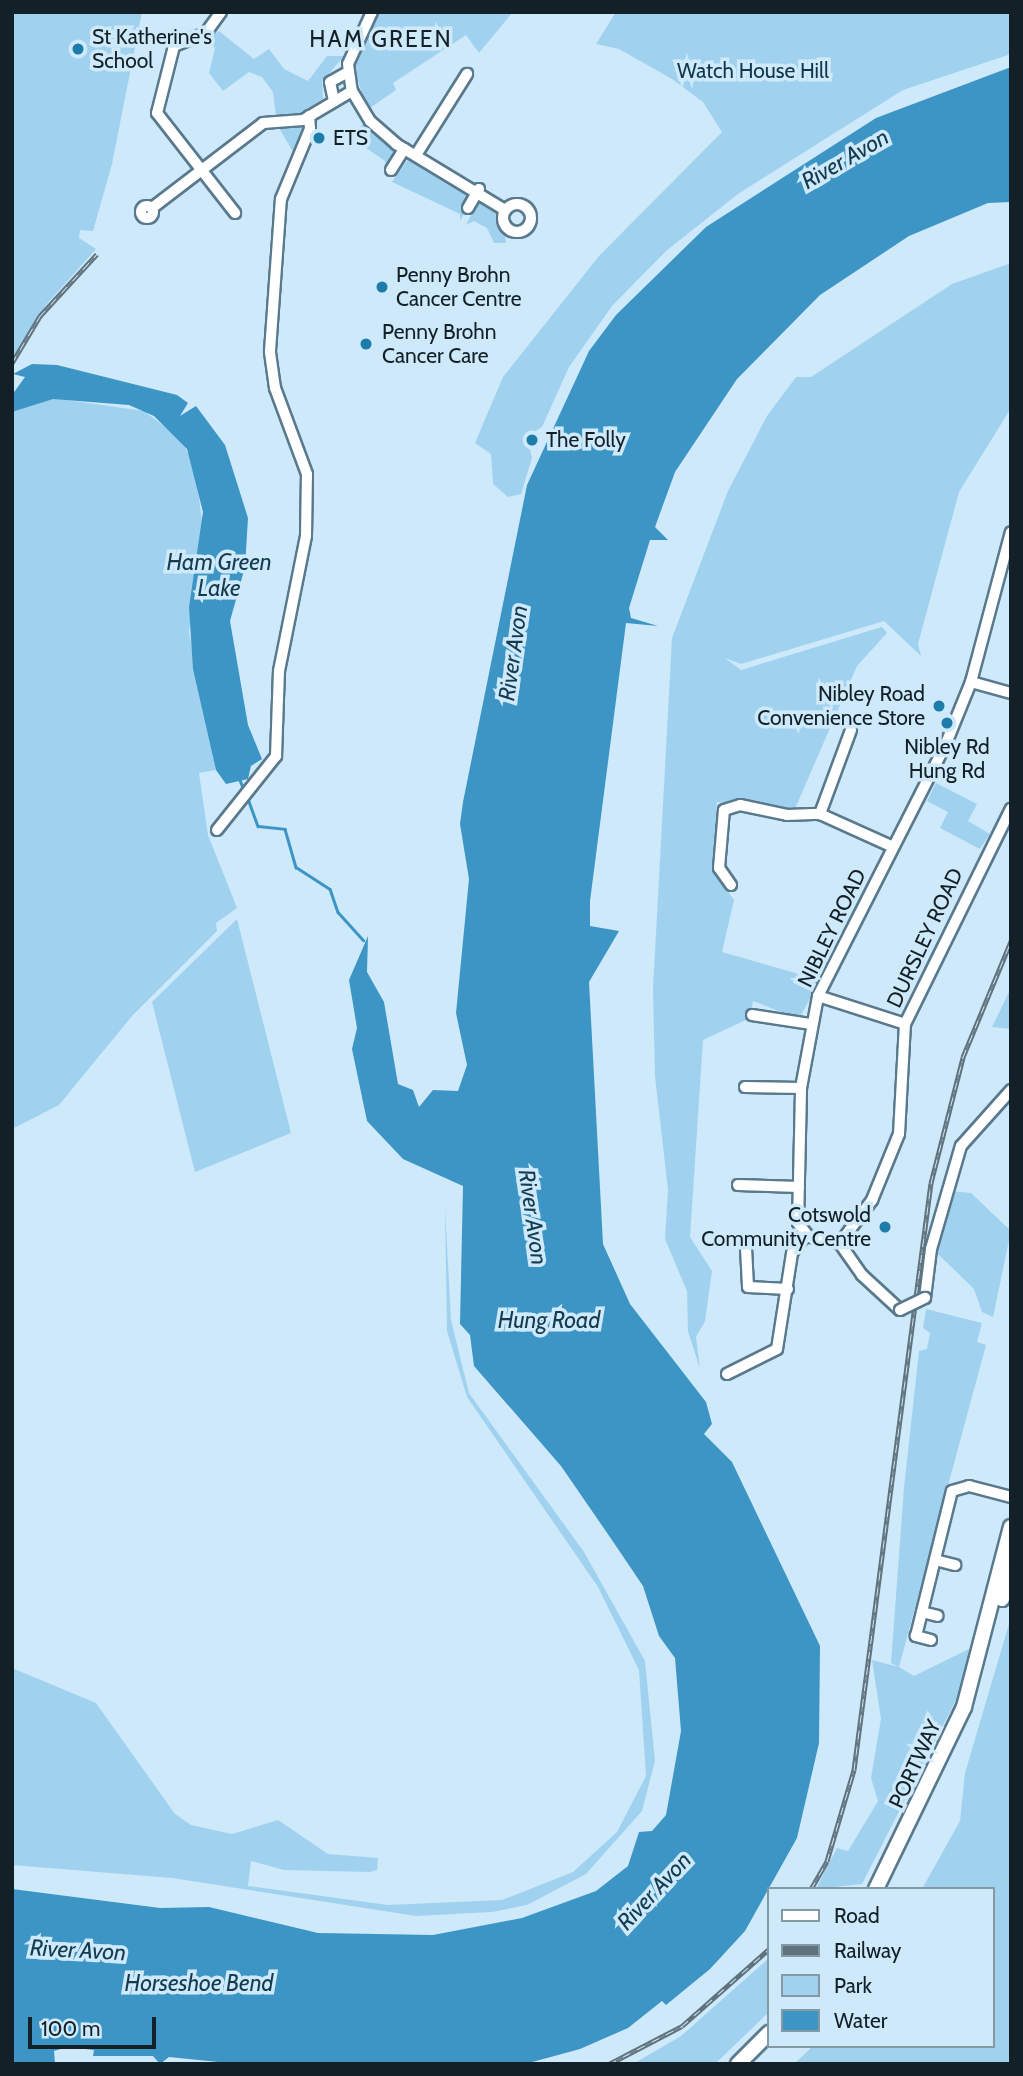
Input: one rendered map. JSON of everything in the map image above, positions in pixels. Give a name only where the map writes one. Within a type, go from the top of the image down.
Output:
[{"type":"highway","name":"PORTWAY","points":[[982,1652],[1010,1531]]},
{"type":"highway","name":"PORTWAY","points":[[877,1887],[964,1707],[1011,1569]]},
{"type":"highway","points":[[738,2064],[768,2034]]},
{"type":"street","points":[[221,12],[206,33],[174,46],[157,105],[162,124],[236,213]]},
{"type":"street","points":[[372,12],[348,56],[352,91],[377,128],[404,149],[479,189],[505,210]]},
{"type":"street","points":[[334,101],[330,82],[348,72]]},
{"type":"street","points":[[416,155],[467,74]]},
{"type":"street","points":[[152,208],[262,123],[309,116],[352,91]]},
{"type":"street","points":[[217,830],[276,756],[279,671],[307,524],[307,474],[275,388],[270,351],[281,199],[310,129],[309,116]]},
{"type":"street","points":[[391,170],[404,149]]},
{"type":"street","points":[[468,208],[479,189]]},
{"type":"street","name":"NIBLEY ROAD","points":[[805,1235],[798,1223],[801,1088],[818,996],[893,847],[971,682],[1011,532]]},
{"type":"street","points":[[971,682],[1011,693]]},
{"type":"street","points":[[820,814],[851,730]]},
{"type":"street","points":[[730,885],[719,868],[724,810],[740,805],[787,815],[820,814],[893,847]]},
{"type":"street","name":"DURSLEY ROAD","points":[[840,1243],[872,1200],[899,1133],[905,1024],[1011,808]]},
{"type":"street","points":[[818,996],[905,1024]]},
{"type":"street","points":[[752,1015],[811,1024]]},
{"type":"street","points":[[745,1087],[801,1088]]},
{"type":"street","points":[[727,1374],[777,1349],[785,1320],[792,1253],[805,1235],[840,1243],[862,1275],[900,1310],[925,1298],[961,1146],[1011,1090]]},
{"type":"street","points":[[738,1185],[799,1187]]},
{"type":"street","points":[[746,1248],[748,1287],[788,1289]]},
{"type":"street","points":[[735,1357],[740,1369]]},
{"type":"street","points":[[931,1640],[916,1636],[955,1488],[1011,1497]]},
{"type":"street","points":[[935,1560],[955,1565]]},
{"type":"street","points":[[922,1612],[938,1616]]},
{"type":"green space","points":[[12,12],[142,12],[112,164],[93,231],[80,230],[79,238],[96,249],[46,305],[12,360]]},
{"type":"green space","points":[[378,12],[513,12],[479,53],[466,35],[393,83],[396,90],[367,110],[354,67]]},
{"type":"green space","name":"Watch House Hill","points":[[616,12],[1011,12],[1011,54],[903,90],[738,194],[666,251],[612,306],[569,367],[542,427],[527,436],[532,458],[521,494],[508,497],[493,484],[491,454],[475,443],[503,377],[599,256],[722,132],[703,102],[672,79],[619,49],[596,44]]},
{"type":"green space","points":[[219,31],[254,59],[269,49],[284,69],[308,81],[327,56],[344,56],[322,82],[323,99],[296,115],[276,117],[273,92],[262,77],[249,72],[223,91],[209,73],[215,48],[209,38]]},
{"type":"green space","points":[[365,122],[394,149],[386,171],[385,161],[350,137]]},
{"type":"green space","points":[[305,126],[307,129],[295,155],[279,128]]},
{"type":"green space","points":[[410,157],[474,194],[460,221],[460,214],[392,182]]},
{"type":"green space","points":[[479,199],[501,211],[506,243],[494,243],[487,228],[474,221],[466,225]]},
{"type":"green space","points":[[1011,263],[1011,408],[959,492],[918,644],[921,656],[884,621],[741,664],[725,658],[741,670],[882,627],[887,633],[857,666],[794,811],[717,802],[713,870],[734,900],[722,952],[820,980],[799,1019],[753,1001],[750,1018],[703,1040],[690,1237],[712,1271],[705,1321],[696,1337],[700,1369],[688,1331],[687,1291],[665,1239],[668,1190],[655,1076],[653,989],[672,638],[728,491],[767,416],[796,377],[811,377],[952,284]]},
{"type":"green space","points":[[53,398],[144,411],[181,439],[195,469],[203,528],[189,632],[216,770],[199,773],[208,835],[237,908],[216,923],[217,931],[132,1016],[59,1105],[12,1129],[12,412]]},
{"type":"green space","points":[[936,783],[977,804],[968,821],[990,834],[980,849],[940,828],[948,812],[927,801]]},
{"type":"green space","points":[[237,919],[291,1133],[195,1172],[152,1002]]},
{"type":"green space","points":[[1011,988],[1011,1029],[992,1027]]},
{"type":"green space","points":[[950,1191],[971,1193],[1011,1231],[993,1317],[982,1312],[974,1289],[936,1252]]},
{"type":"green space","points":[[445,1207],[451,1320],[469,1393],[584,1552],[645,1661],[655,1761],[642,1811],[586,1874],[527,1905],[492,1912],[416,1916],[172,1878],[12,1865],[12,1668],[96,1703],[175,1814],[191,1825],[232,1834],[278,1820],[328,1854],[378,1858],[377,1870],[370,1872],[284,1870],[251,1861],[248,1886],[388,1905],[502,1900],[573,1872],[617,1832],[646,1776],[639,1670],[598,1587],[467,1397],[447,1331]]},
{"type":"green space","points":[[926,1309],[982,1323],[977,1342],[986,1345],[899,1667],[891,1663],[904,1488],[919,1351],[927,1349],[930,1333],[923,1328]]},
{"type":"green space","points":[[1011,1617],[1011,2064],[794,2064],[811,2048],[995,2048],[995,1887],[923,1887],[960,1821],[965,1773]]},
{"type":"green space","points":[[969,1649],[961,1690],[862,1884],[817,1887],[837,1848],[848,1851],[878,1801],[871,1778],[881,1719],[872,1660],[899,1667],[914,1676]]},
{"type":"green space","points":[[768,1959],[768,2013],[715,2064],[633,2064],[681,2036]]},
{"type":"water","points":[[1011,67],[1011,202],[988,203],[909,236],[820,295],[737,379],[675,472],[655,527],[668,540],[650,540],[629,608],[631,618],[658,626],[626,623],[590,901],[590,926],[619,931],[589,982],[603,1244],[630,1304],[706,1402],[712,1424],[704,1434],[732,1462],[820,1646],[819,1743],[797,1838],[745,1931],[710,1969],[666,2005],[662,2001],[628,2028],[580,2049],[525,2064],[238,2064],[169,2057],[160,2064],[153,2056],[93,2056],[94,2050],[67,2047],[54,2051],[55,2064],[12,2064],[12,1889],[160,1908],[209,1907],[318,1933],[433,1935],[522,1918],[596,1891],[628,1866],[639,1832],[652,1831],[666,1815],[681,1731],[675,1658],[659,1636],[643,1586],[561,1466],[474,1366],[470,1335],[460,1324],[463,1186],[403,1159],[367,1121],[352,1049],[357,1028],[349,980],[368,936],[367,972],[384,1002],[398,1084],[413,1090],[419,1107],[433,1090],[458,1091],[467,1065],[456,1013],[469,879],[460,824],[527,485],[589,351],[616,315],[706,227],[876,118]]},
{"type":"water","name":"Ham Green Lake","points":[[32,364],[57,365],[177,395],[188,403],[180,416],[196,406],[225,445],[248,518],[245,567],[230,621],[248,725],[262,759],[251,766],[248,779],[226,784],[216,770],[193,669],[189,607],[203,512],[187,449],[154,416],[129,405],[53,399],[12,412],[12,395],[25,377],[13,374]]},
{"type":"waterway","points":[[240,780],[244,790]]},
{"type":"waterway","points":[[247,796],[258,826],[285,829],[296,867],[330,889],[338,912],[363,940]]},
{"type":"railway","points":[[12,363],[40,316],[97,254]]},
{"type":"railway","points":[[812,1887],[827,1861],[854,1770],[931,1183],[963,1057],[1011,941]]},
{"type":"railway","points":[[609,2064],[682,2026],[768,1950]]},
{"type":"place","name":"St Katherine's School","points":[[78,49]]},
{"type":"place","name":"ETS","points":[[319,138]]},
{"type":"place","name":"Penny Brohn Cancer Centre","points":[[382,287]]},
{"type":"place","name":"Penny Brohn Cancer Care","points":[[366,344]]},
{"type":"place","name":"The Folly","points":[[532,440]]},
{"type":"place","name":"Nibley Road Convenience Store","points":[[939,706]]},
{"type":"place","name":"Nibley Rd Hung Rd","points":[[947,723]]},
{"type":"place","name":"Cotswold Community Centre","points":[[885,1227]]},
{"type":"district","name":"HAM GREEN","points":[[381,39]]},
{"type":"water label","name":"River Avon","points":[[845,159]]},
{"type":"water label","name":"River Avon","points":[[513,653]]},
{"type":"water label","name":"River Avon","points":[[533,1217]]},
{"type":"water label","name":"Hung Road","points":[[549,1320]]},
{"type":"water label","name":"River Avon","points":[[654,1891]]},
{"type":"water label","name":"River Avon","points":[[78,1950]]},
{"type":"water label","name":"Horseshoe Bend","points":[[199,1983]]}]
